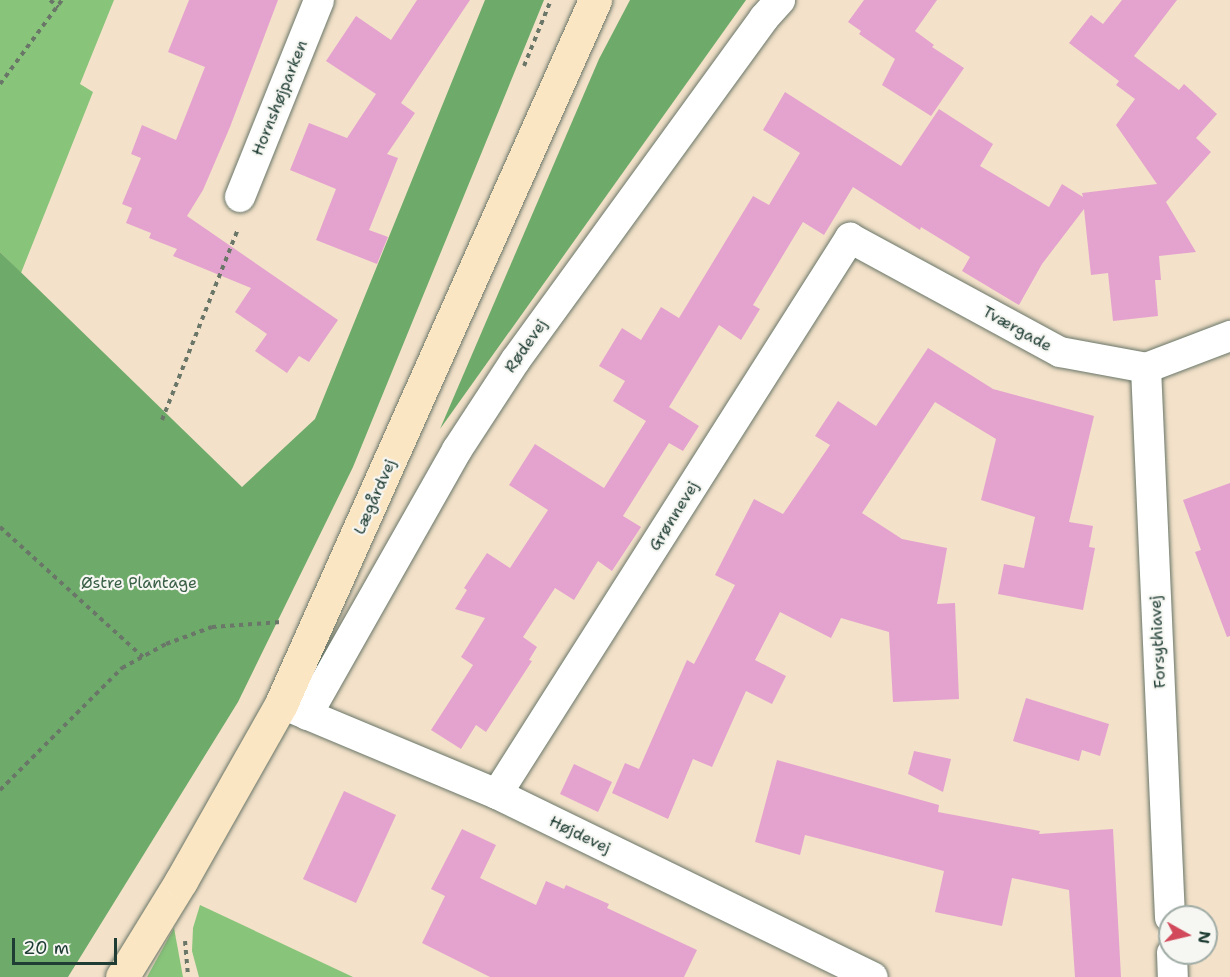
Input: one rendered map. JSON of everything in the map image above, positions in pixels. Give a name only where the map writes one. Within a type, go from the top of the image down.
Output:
[{"type":"street","name":"Hornshøjparken","points":[[240,196],[319,0]]},
{"type":"street","name":"Lægårdvej","points":[[123,977],[181,881],[294,710],[595,0]]},
{"type":"street","name":"Rødevej","points":[[294,710],[515,361],[764,18],[780,0]]},
{"type":"street","name":"Tværgade","points":[[850,238],[1060,352],[1146,368]]},
{"type":"street","name":"Grønnevej","points":[[497,794],[850,238]]},
{"type":"street","points":[[1146,368],[1230,336]]},
{"type":"street","name":"Forsythiavej","points":[[1146,368],[1169,905]]},
{"type":"street","name":"Højdevej","points":[[294,710],[497,794],[873,977]]},
{"type":"path","points":[[50,0],[58,7]]},
{"type":"path","points":[[0,84],[62,0]]},
{"type":"path","points":[[162,420],[242,218],[240,196]]},
{"type":"path","points":[[0,527],[143,657]]},
{"type":"path","points":[[0,790],[122,669],[166,644],[213,627],[281,622]]},
{"type":"green space","points":[[0,0],[114,0],[80,84],[93,92],[21,273],[0,252]]},
{"type":"green space","name":"Østre Plantage","points":[[485,0],[544,0],[353,467],[238,702],[68,977],[0,977],[0,252],[242,487],[315,419]]},
{"type":"green space","points":[[630,0],[746,0],[440,429],[599,59]]},
{"type":"green space","points":[[200,905],[353,977],[199,977],[192,951],[193,928]]},
{"type":"green space","points":[[174,928],[183,977],[147,977]]},
{"type":"building","points":[[189,0],[278,0],[230,127],[203,190],[187,216],[338,320],[309,362],[299,356],[287,373],[255,351],[267,334],[235,312],[251,288],[173,256],[177,249],[149,238],[151,233],[126,223],[132,208],[122,204],[141,158],[131,154],[142,125],[176,140],[205,67],[168,52]]},
{"type":"building","points":[[417,0],[470,0],[401,103],[415,113],[387,154],[398,158],[369,230],[388,237],[377,264],[316,240],[336,189],[290,170],[309,123],[347,138],[376,94],[326,61],[356,16],[391,40]]},
{"type":"building","points":[[864,0],[937,0],[915,31],[934,45],[932,47],[964,68],[931,116],[882,85],[895,59],[859,34],[861,31],[848,22]]},
{"type":"building","points":[[1122,0],[1177,0],[1134,56],[1179,90],[1184,84],[1217,114],[1196,138],[1211,152],[1166,202],[1196,252],[1159,256],[1161,280],[1155,280],[1158,316],[1113,321],[1108,273],[1091,275],[1084,209],[1042,264],[1019,305],[962,271],[970,257],[921,227],[920,230],[853,187],[824,235],[803,222],[753,305],[760,309],[741,340],[719,325],[669,407],[699,426],[683,451],[669,443],[623,516],[641,527],[612,571],[598,561],[574,600],[555,588],[523,637],[537,647],[529,660],[532,661],[486,732],[476,725],[461,749],[431,730],[473,665],[461,657],[485,618],[455,609],[467,590],[464,588],[487,553],[510,568],[548,510],[509,485],[535,444],[604,488],[646,421],[613,401],[625,381],[599,366],[622,328],[641,340],[661,307],[679,318],[753,196],[769,205],[800,153],[763,130],[785,92],[901,166],[939,109],[993,144],[980,166],[1049,207],[1062,184],[1083,197],[1082,193],[1157,184],[1116,125],[1135,99],[1116,85],[1119,81],[1069,43],[1091,15],[1103,24]]},
{"type":"building","points":[[928,348],[993,389],[1094,416],[1069,522],[1093,526],[1089,547],[1095,548],[1083,610],[998,594],[1004,564],[1024,568],[1035,517],[981,500],[996,439],[935,402],[862,513],[902,539],[947,548],[937,604],[955,603],[959,699],[893,702],[889,632],[841,618],[831,638],[780,612],[755,660],[786,676],[772,704],[746,691],[712,767],[693,759],[668,819],[612,793],[625,763],[639,769],[687,660],[694,664],[735,585],[715,575],[754,499],[783,514],[830,445],[815,436],[838,401],[876,426]]},
{"type":"building","points":[[1230,483],[1230,636],[1227,637],[1195,552],[1201,550],[1183,500]]},
{"type":"building","points":[[1026,698],[1109,724],[1100,756],[1082,750],[1079,761],[1013,741]]},
{"type":"building","points":[[914,751],[951,759],[943,792],[908,774]]},
{"type":"building","points":[[777,760],[939,805],[938,812],[1040,831],[1039,834],[1113,829],[1121,977],[1075,977],[1069,890],[1012,878],[1002,926],[935,912],[944,871],[805,835],[800,855],[755,842]]},
{"type":"building","points":[[574,764],[612,782],[598,812],[560,794]]},
{"type":"building","points":[[344,791],[396,815],[356,903],[303,879]]},
{"type":"building","points":[[462,829],[496,845],[480,878],[536,905],[546,881],[564,889],[566,885],[609,904],[607,908],[697,950],[684,977],[490,977],[422,943],[445,896],[431,889]]}]
